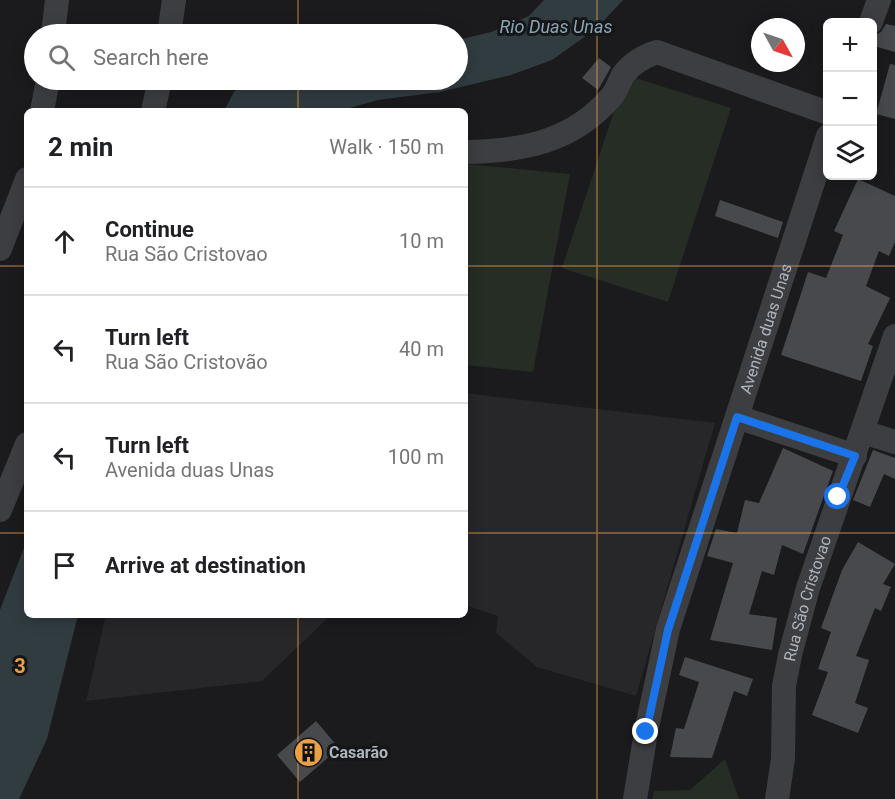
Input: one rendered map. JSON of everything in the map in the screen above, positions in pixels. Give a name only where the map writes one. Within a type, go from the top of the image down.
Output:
[{"type":"street","points":[[54,24],[57,0]]},
{"type":"street","points":[[170,24],[174,0]]},
{"type":"street","points":[[872,18],[879,0]]},
{"type":"street","points":[[468,152],[495,152],[524,147],[564,135],[603,106],[615,93],[624,74],[644,56],[657,52],[823,111]]},
{"type":"street","points":[[43,108],[46,90]]},
{"type":"street","points":[[154,108],[158,90]]},
{"type":"street","name":"Avenida duas Unas","points":[[635,799],[646,732],[668,630],[823,151]]},
{"type":"street","points":[[0,249],[24,186]]},
{"type":"street","name":"Rua São Cristovao","points":[[777,799],[783,759],[784,686],[790,655],[811,578],[895,336]]},
{"type":"street","points":[[737,417],[855,456]]},
{"type":"street","points":[[863,432],[895,442]]},
{"type":"street","points":[[0,510],[24,451]]},
{"type":"shaded area","points":[[626,75],[731,108],[668,302],[562,268]]},
{"type":"shaded area","points":[[468,164],[570,174],[533,372],[468,365]]},
{"type":"shaded area","points":[[468,393],[715,423],[636,696],[537,667],[496,633],[498,616],[468,606]]},
{"type":"shaded area","points":[[105,618],[328,618],[262,681],[86,701]]},
{"type":"shaded area","points":[[725,759],[739,799],[652,799],[654,791],[690,790]]},
{"type":"water","name":"Rio Duas Unas","points":[[544,0],[623,0],[597,28],[552,60],[511,75],[468,85],[468,38],[491,32],[529,16]]},
{"type":"water","name":"Rio Duas Unas","points":[[236,90],[448,90],[378,100],[350,108],[226,108]]},
{"type":"water","points":[[24,548],[24,618],[77,618],[47,739],[19,799],[0,799],[0,610]]},
{"type":"building","points":[[886,24],[895,26],[895,52],[877,47],[877,34]]},
{"type":"building","points":[[599,58],[611,67],[598,90],[582,78]]},
{"type":"building","points":[[890,64],[895,65],[895,119],[877,114]]},
{"type":"building","points":[[858,180],[895,196],[895,242],[889,256],[879,251],[866,286],[890,298],[868,344],[873,346],[861,381],[781,355],[808,272],[826,278],[843,235],[834,231]]},
{"type":"building","points":[[720,200],[783,222],[778,238],[715,216]]},
{"type":"building","points":[[783,448],[833,471],[803,554],[782,545],[774,575],[762,571],[749,614],[777,618],[772,650],[710,640],[733,563],[707,556],[716,529],[737,533],[745,500],[759,503]]},
{"type":"building","points":[[873,450],[895,458],[895,479],[884,474],[870,507],[853,500]]},
{"type":"building","points":[[858,542],[895,564],[883,584],[891,587],[881,611],[875,608],[856,656],[869,660],[855,703],[868,708],[858,733],[812,715],[828,672],[818,669],[831,632],[821,628],[842,570]]},
{"type":"building","points":[[685,657],[753,679],[747,696],[734,691],[712,758],[670,757],[676,728],[684,729],[699,682],[679,675]]},
{"type":"building","name":"Casarão","points":[[316,721],[339,748],[300,782],[277,755]]},
{"type":"place","name":"Casarão","points":[[308,752]]},
{"type":"route","points":[[646,732],[668,630],[737,417],[855,456],[838,497]]}]
